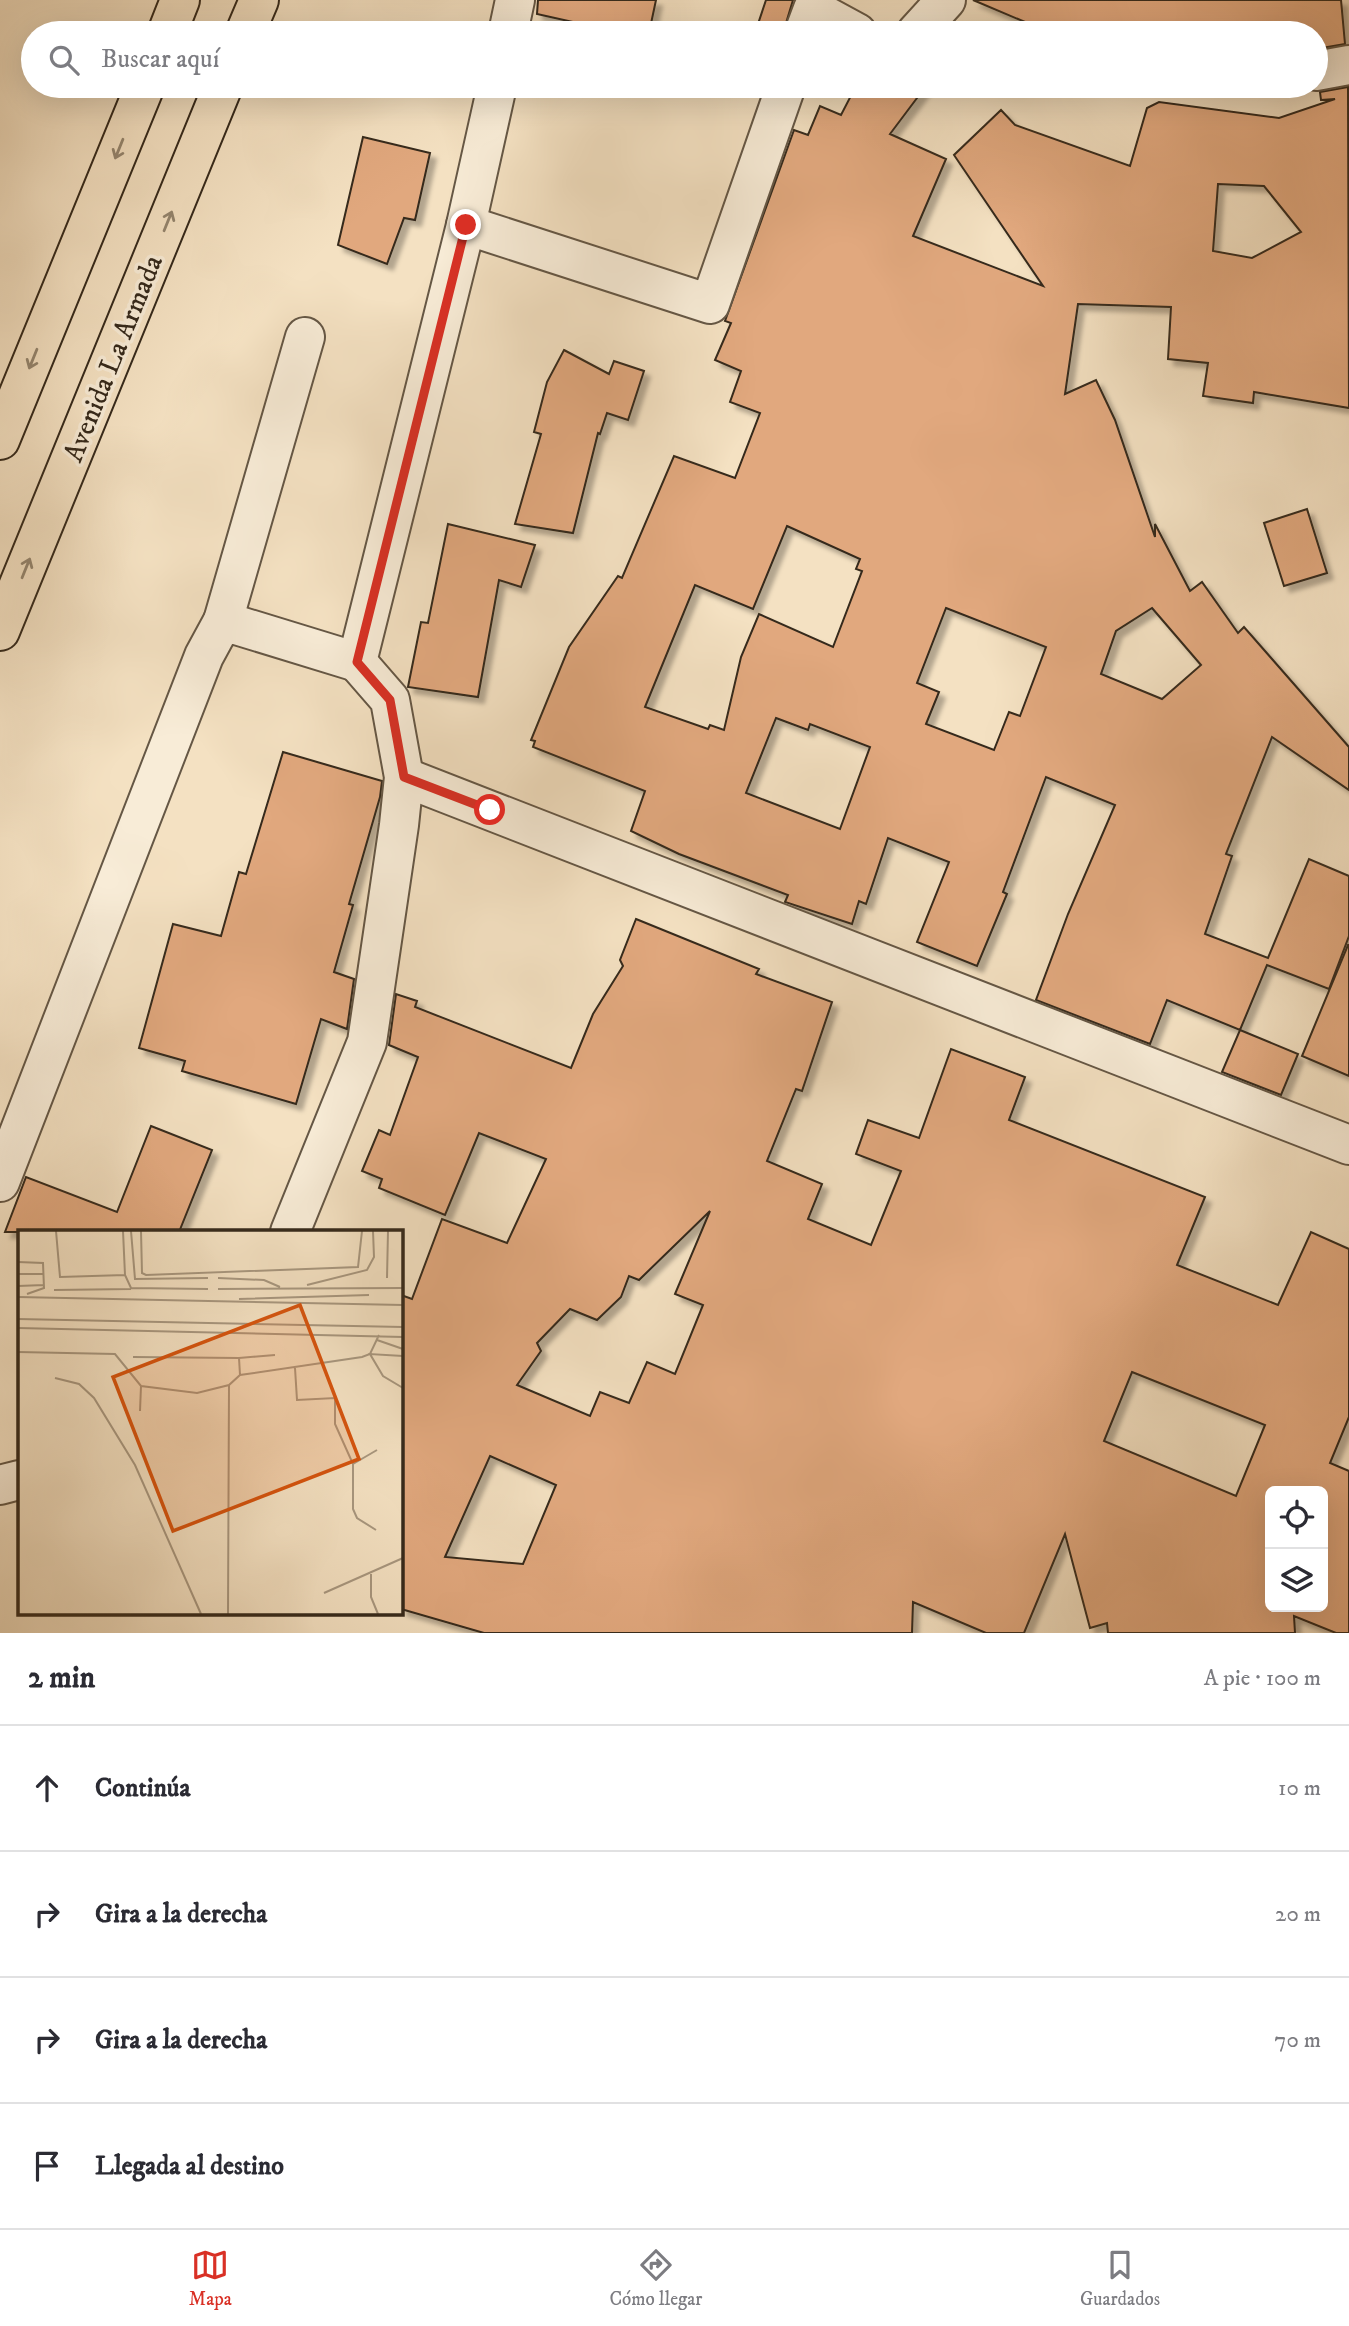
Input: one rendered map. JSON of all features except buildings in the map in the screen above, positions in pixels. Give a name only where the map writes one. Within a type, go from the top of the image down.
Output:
[{"type":"main road","points":[[172,21],[180,0]]},
{"type":"main road","points":[[250,21],[259,0]]},
{"type":"main road","points":[[0,440],[140,98]]},
{"type":"main road","name":"Avenida La Armada","points":[[0,631],[218,98]]},
{"type":"street","points":[[511,21],[516,0]]},
{"type":"street","points":[[927,21],[946,0]]},
{"type":"street","points":[[808,21],[813,9],[835,21]]},
{"type":"street","points":[[1328,69],[1349,65]]},
{"type":"street","points":[[357,662],[466,225],[494,98]]},
{"type":"street","points":[[466,225],[710,304],[782,98]]},
{"type":"street","points":[[0,1182],[199,669],[223,621],[305,337]]},
{"type":"street","points":[[223,621],[357,662],[390,700],[404,777],[367,1042],[291,1230]]},
{"type":"street","points":[[404,777],[1349,1145]]},
{"type":"street","points":[[0,1485],[18,1480]]},
{"type":"route","points":[[466,225],[357,662],[390,700],[404,777],[490,810]]}]
